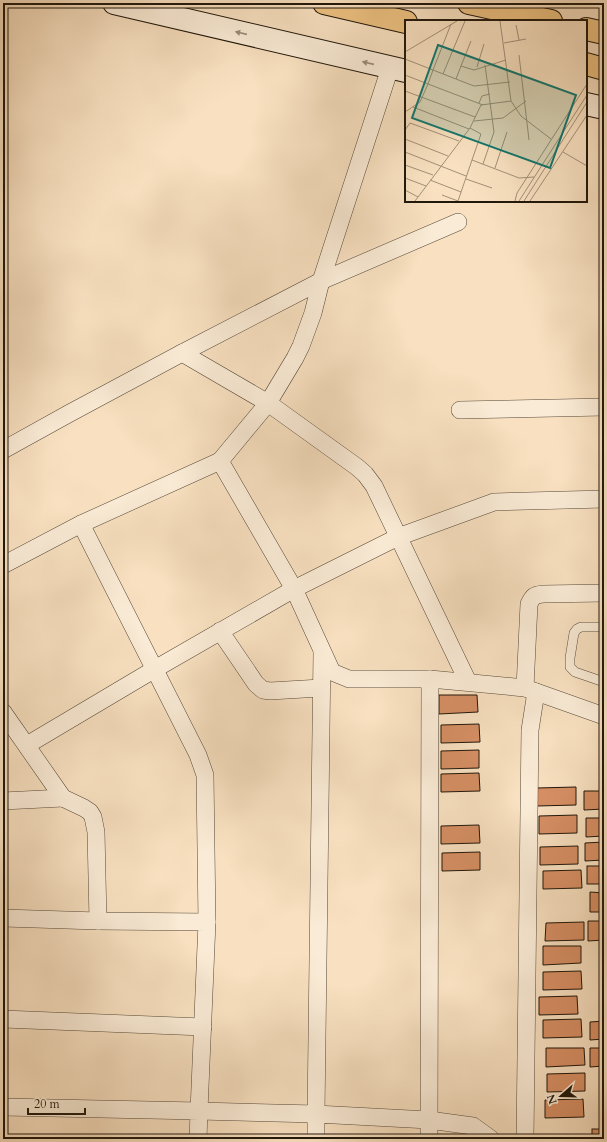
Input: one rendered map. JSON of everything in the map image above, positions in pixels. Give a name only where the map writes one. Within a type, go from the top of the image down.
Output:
[{"type":"highway","points":[[324,3],[405,22]]},
{"type":"highway","points":[[469,3],[546,20]]},
{"type":"highway","points":[[587,29],[604,33]]},
{"type":"highway","points":[[587,64],[604,69]]},
{"type":"street","points":[[3,565],[81,524],[220,461],[268,403],[301,346],[313,312],[321,281],[398,70],[114,3]]},
{"type":"street","points":[[587,104],[604,108]]},
{"type":"street","points":[[3,450],[70,412],[321,281],[458,222]]},
{"type":"street","points":[[182,353],[268,403],[365,474],[374,486],[468,682]]},
{"type":"street","points":[[460,410],[604,407]]},
{"type":"street","points":[[220,461],[294,589],[332,672],[349,679],[430,679],[531,690],[604,716]]},
{"type":"street","points":[[27,745],[294,589],[398,537],[494,502],[604,499]]},
{"type":"street","points":[[81,524],[198,756],[205,775],[207,922],[198,1139]]},
{"type":"street","points":[[525,1139],[531,690],[529,604],[533,597],[543,594],[604,593]]},
{"type":"street","points":[[220,631],[259,688],[270,691],[321,688]]},
{"type":"street","points":[[316,1139],[322,653]]},
{"type":"street","points":[[429,1139],[430,679]]},
{"type":"street","points":[[3,712],[63,798]]},
{"type":"street","points":[[3,801],[63,798],[90,812],[93,817],[96,832],[98,921]]},
{"type":"street","points":[[3,918],[207,922]]},
{"type":"street","points":[[3,1019],[203,1027]]},
{"type":"street","points":[[3,1107],[316,1114],[429,1120],[473,1126],[491,1139]]},
{"type":"lane","points":[[604,627],[582,628],[575,631],[570,658],[570,667],[575,672],[604,682]]},
{"type":"building","points":[[439,695],[477,695],[478,712],[439,714]]},
{"type":"building","points":[[479,724],[480,742],[441,743],[441,725]]},
{"type":"building","points":[[479,750],[479,768],[441,769],[441,751]]},
{"type":"building","points":[[479,773],[480,791],[441,792],[441,774]]},
{"type":"building","points":[[576,787],[576,805],[537,806],[537,788]]},
{"type":"building","points":[[584,791],[604,791],[604,809],[584,810]]},
{"type":"building","points":[[577,815],[577,833],[539,834],[539,816]]},
{"type":"building","points":[[586,818],[604,818],[604,836],[586,837]]},
{"type":"building","points":[[479,825],[480,843],[441,844],[441,826]]},
{"type":"building","points":[[604,842],[604,860],[585,861],[585,843]]},
{"type":"building","points":[[578,846],[578,864],[540,865],[540,847]]},
{"type":"building","points":[[480,852],[480,870],[442,871],[442,853]]},
{"type":"building","points":[[587,866],[604,866],[604,884],[587,884]]},
{"type":"building","points":[[581,870],[582,888],[543,889],[543,871]]},
{"type":"building","points":[[590,892],[604,893],[604,912],[590,912]]},
{"type":"building","points":[[588,921],[604,921],[604,940],[588,941]]},
{"type":"building","points":[[584,922],[584,940],[545,941],[546,923]]},
{"type":"building","points":[[543,946],[581,946],[581,963],[543,965]]},
{"type":"building","points":[[581,971],[582,989],[543,990],[543,972]]},
{"type":"building","points":[[577,996],[578,1014],[539,1015],[539,997]]},
{"type":"building","points":[[581,1019],[582,1037],[543,1038],[543,1020]]},
{"type":"building","points":[[604,1021],[604,1039],[590,1040],[590,1022]]},
{"type":"building","points":[[546,1048],[584,1048],[585,1065],[546,1067]]},
{"type":"building","points":[[590,1048],[604,1048],[604,1066],[590,1067]]},
{"type":"building","points":[[585,1073],[585,1091],[547,1092],[547,1074]]},
{"type":"building","points":[[583,1099],[584,1117],[545,1118],[545,1100]]},
{"type":"building","points":[[592,1129],[604,1129],[604,1139],[592,1139]]}]
